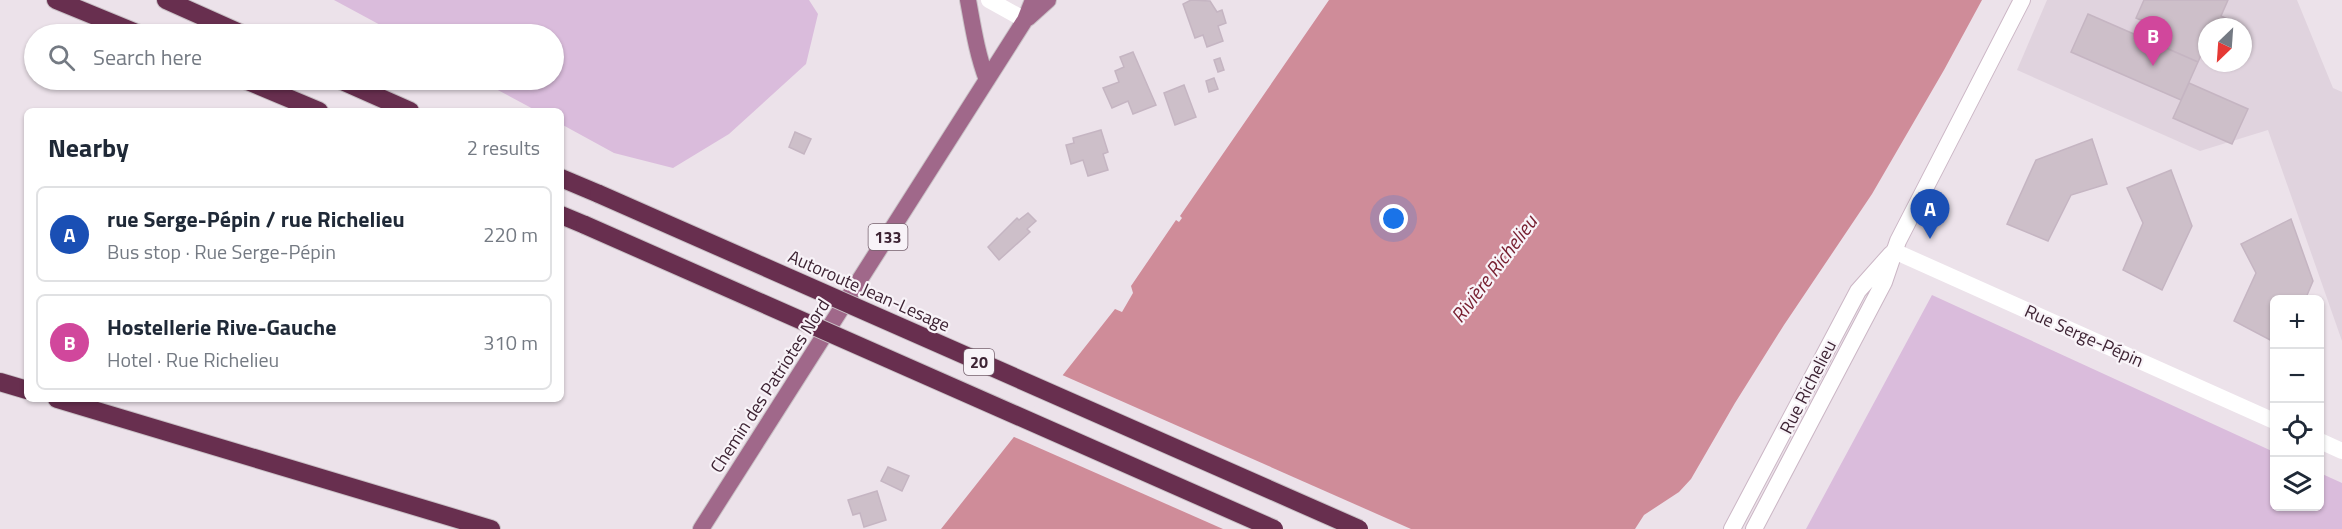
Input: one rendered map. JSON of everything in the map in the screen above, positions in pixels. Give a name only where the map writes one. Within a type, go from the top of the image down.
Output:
[{"type":"highway","points":[[56,0],[115,24]]},
{"type":"highway","points":[[166,0],[220,24]]},
{"type":"highway","points":[[269,90],[312,108]]},
{"type":"highway","points":[[363,90],[403,108]]},
{"type":"highway","name":"Autoroute Jean-Lesage","points":[[564,179],[1359,529]]},
{"type":"highway","name":"20","points":[[564,216],[1274,529]]},
{"type":"highway","points":[[0,382],[24,389]]},
{"type":"highway","points":[[67,402],[491,529]]},
{"type":"main road","points":[[968,0],[977,55],[987,80]]},
{"type":"main road","points":[[989,0],[1025,20]]},
{"type":"main road","name":"Chemin des Patriotes Nord","points":[[701,529],[1025,20],[1033,0]]},
{"type":"main road","name":"Chemin des Patriotes Nord","points":[[1025,20],[1048,0]]},
{"type":"main road","name":"Rue Richelieu","points":[[1754,529],[1884,282],[1894,251],[2022,0]]},
{"type":"main road","name":"Rue Richelieu","points":[[1732,529],[1858,291],[1894,251]]},
{"type":"main road","name":"Rue Serge-Pépin","points":[[1894,251],[2270,419]]},
{"type":"main road","points":[[2324,443],[2342,451]]},
{"type":"shaded area","points":[[334,0],[809,0],[818,14],[806,64],[729,134],[673,168],[614,153],[564,126],[564,108],[531,108],[498,90],[564,90],[564,24],[378,24]]},
{"type":"shaded area","points":[[2047,0],[2297,0],[2333,88],[2342,92],[2342,341],[2268,130],[2200,151],[2017,70]]},
{"type":"shaded area","points":[[1932,295],[2270,450],[2270,511],[2324,511],[2324,475],[2342,483],[2342,529],[1806,529]]},
{"type":"water","name":"Rivière Richelieu","points":[[1329,0],[1982,0],[1872,194],[1784,325],[1691,479],[1679,492],[1644,515],[1635,529],[941,529],[1115,309],[1122,312],[1133,293],[1131,286],[1176,220],[1179,222],[1182,218],[1180,216]]},
{"type":"pier","points":[[1060,374],[1411,529],[1223,529],[1012,436]]},
{"type":"building","points":[[1191,0],[1210,1],[1217,12],[1222,10],[1226,23],[1218,26],[1223,41],[1207,47],[1203,35],[1195,38],[1183,4]]},
{"type":"building","points":[[2144,0],[2228,0],[2221,16],[2225,18],[2198,18],[2198,62],[2155,43],[2162,29],[2136,18]]},
{"type":"building","points":[[2088,14],[2198,62],[2181,100],[2071,52]]},
{"type":"building","points":[[1133,52],[1156,105],[1133,114],[1128,101],[1112,108],[1103,88],[1119,82],[1115,71],[1124,67],[1120,57]]},
{"type":"building","points":[[1220,58],[1224,70],[1218,72],[1214,60]]},
{"type":"building","points":[[1214,78],[1218,89],[1209,92],[1206,81]]},
{"type":"building","points":[[2189,83],[2248,109],[2232,144],[2173,118]]},
{"type":"building","points":[[1184,85],[1196,117],[1175,125],[1164,93]]},
{"type":"building","points":[[1101,130],[1108,152],[1103,154],[1108,170],[1088,176],[1083,160],[1071,164],[1066,145],[1074,143],[1073,138]]},
{"type":"building","points":[[795,132],[811,139],[804,154],[789,147]]},
{"type":"building","points":[[2092,139],[2107,184],[2071,195],[2048,241],[2007,224],[2036,160]]},
{"type":"building","points":[[2171,170],[2192,226],[2162,290],[2123,270],[2143,223],[2127,188]]},
{"type":"building","points":[[1028,213],[1036,221],[1027,229],[1030,232],[999,260],[988,247],[1017,218],[1019,220]]},
{"type":"building","points":[[2291,219],[2313,281],[2307,295],[2270,295],[2270,340],[2234,321],[2256,273],[2241,244]]},
{"type":"building","points":[[888,467],[909,476],[902,491],[881,481]]},
{"type":"building","points":[[877,491],[886,520],[864,527],[860,513],[853,515],[848,500]]},
{"type":"place","name":"Hostellerie Rive-Gauche","points":[[2153,66]]},
{"type":"place","name":"rue Serge-Pépin / rue Richelieu","points":[[1930,239]]}]
